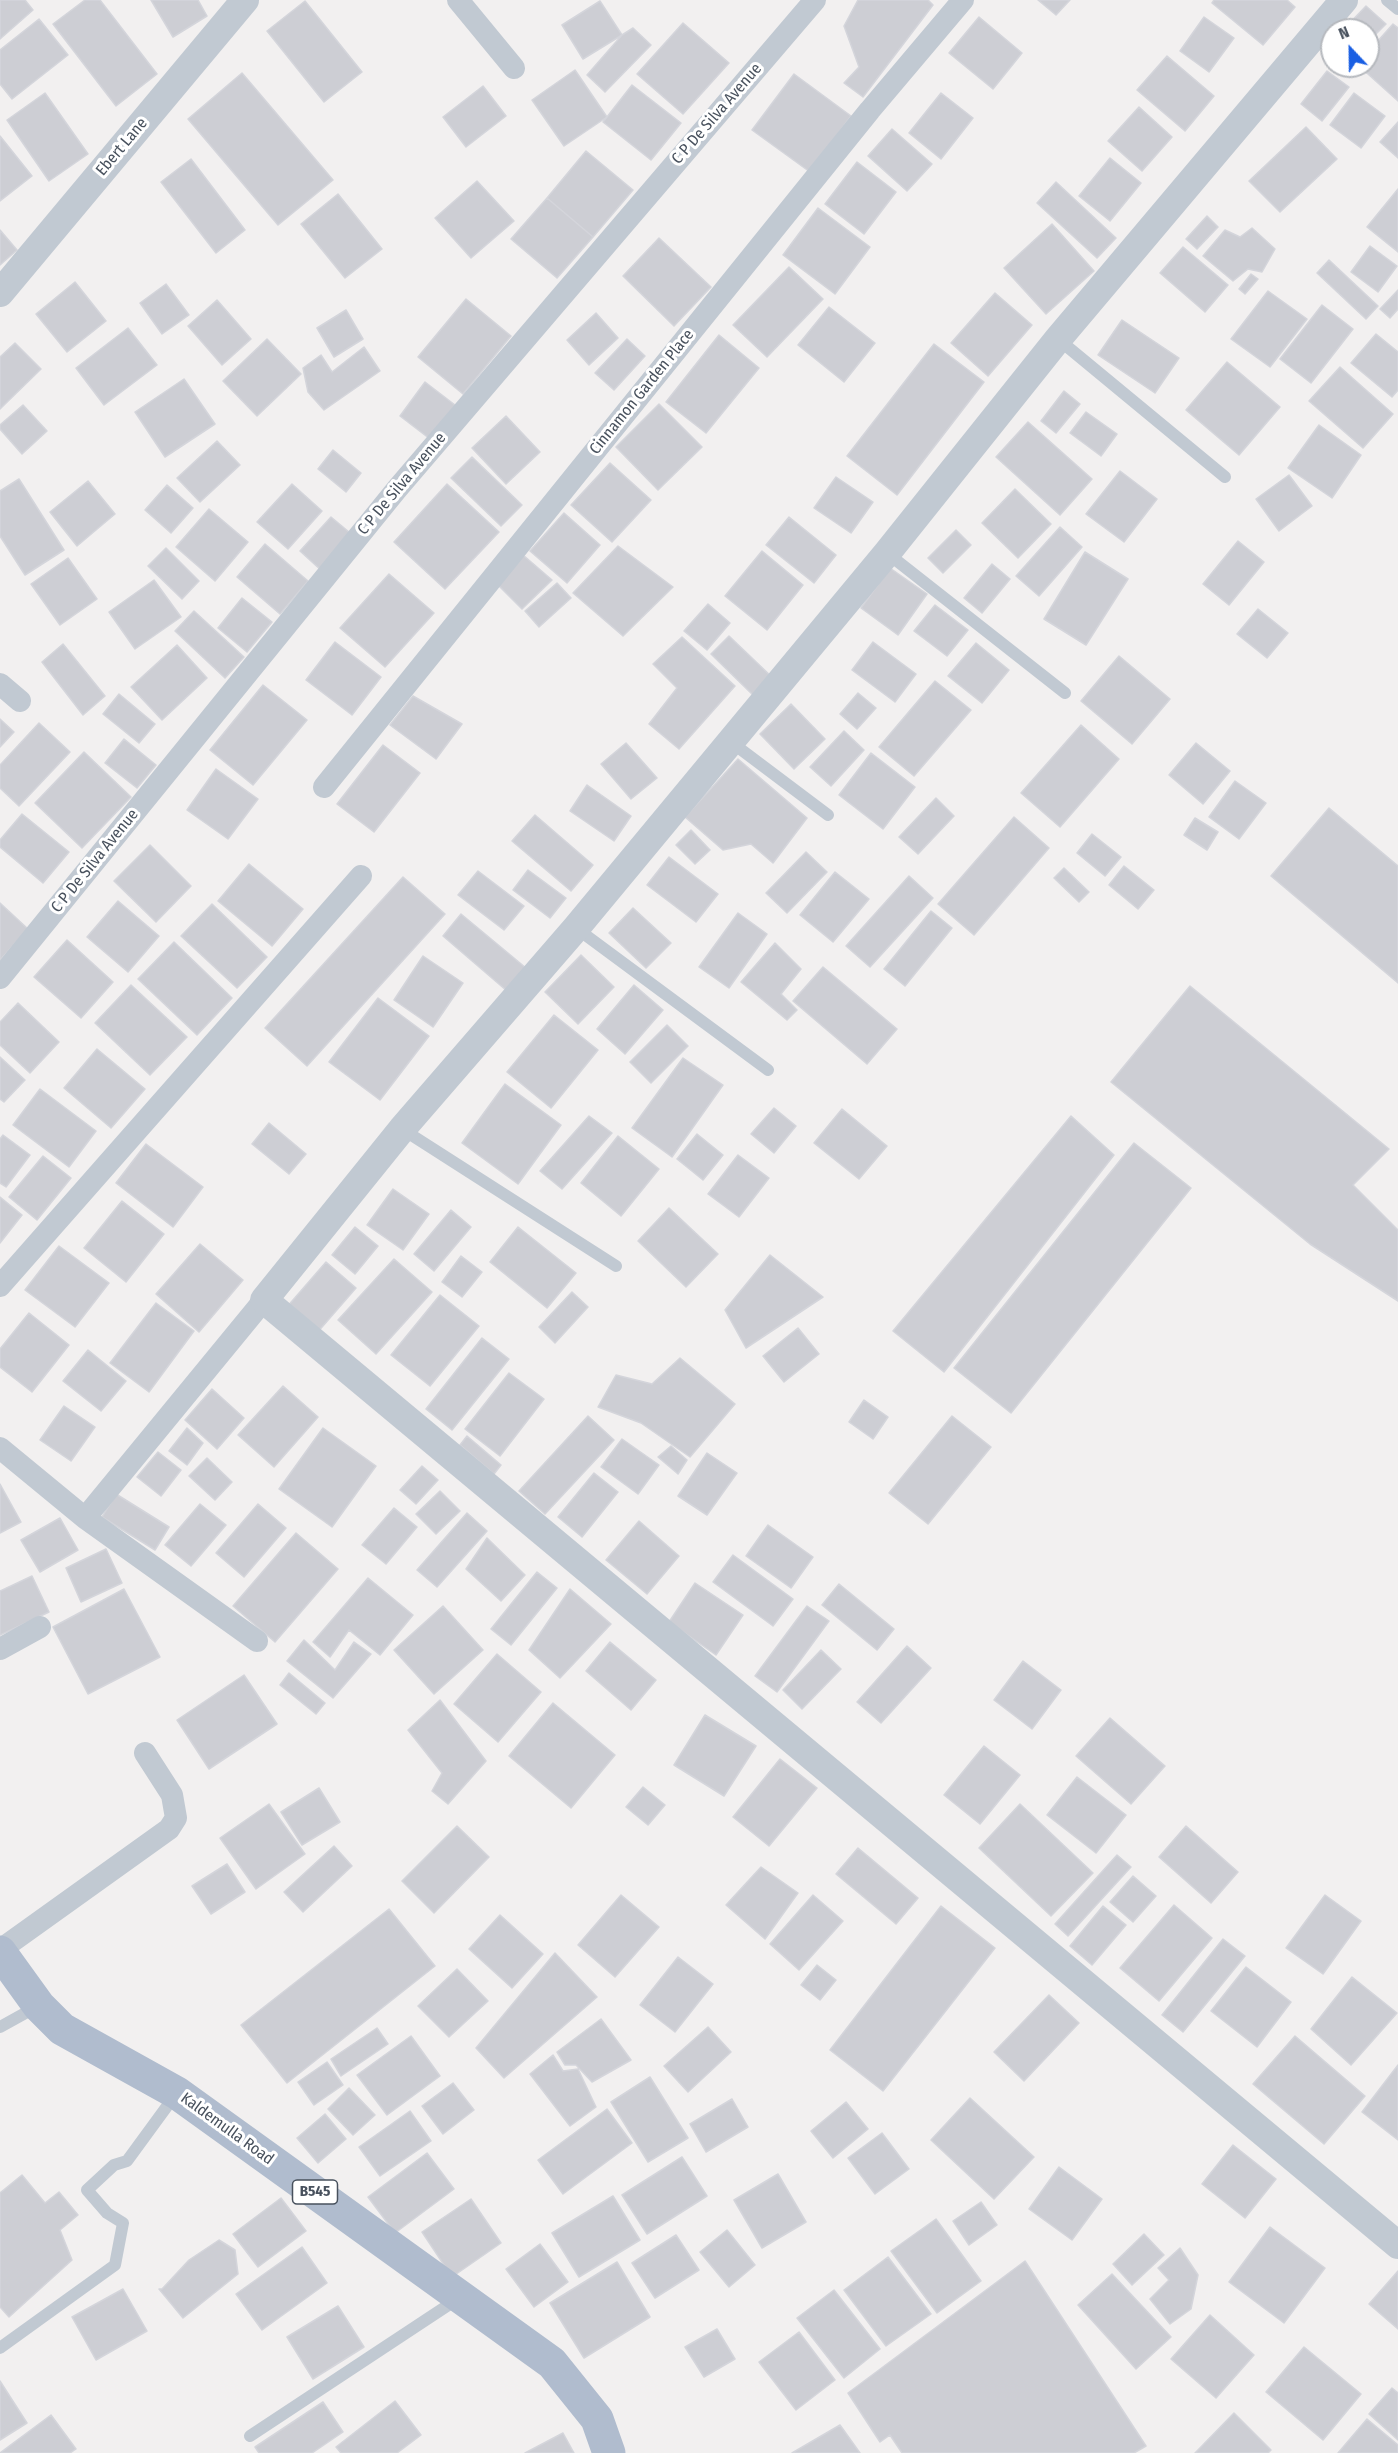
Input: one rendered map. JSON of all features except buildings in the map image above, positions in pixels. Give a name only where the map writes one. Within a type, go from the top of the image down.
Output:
[{"type":"main road","name":"Kaldemulla Road","points":[[0,1951],[39,2006],[62,2029],[177,2093],[552,2364],[597,2419],[609,2453]]},
{"type":"street","name":"Ebert Lane","points":[[0,293],[245,0]]},
{"type":"street","points":[[458,0],[514,68]]},
{"type":"street","name":"C P De Silva Avenue","points":[[0,978],[397,489],[815,0]]},
{"type":"street","name":"Cinnamon Garden Place","points":[[324,787],[870,110],[963,0]]},
{"type":"street","points":[[85,1518],[402,1129],[576,928],[887,553],[1058,339],[1344,0]]},
{"type":"street","points":[[0,684],[20,701]]},
{"type":"street","points":[[0,1286],[361,876]]},
{"type":"street","points":[[264,1300],[1398,2245]]},
{"type":"street","points":[[0,1448],[85,1518],[257,1641]]},
{"type":"street","points":[[0,1649],[40,1627]]},
{"type":"street","points":[[0,1951],[169,1829],[176,1818],[172,1795],[146,1753]]},
{"type":"lane","points":[[1387,0],[1398,9]]},
{"type":"lane","points":[[1058,339],[1225,477]]},
{"type":"lane","points":[[887,553],[1065,693]]},
{"type":"lane","points":[[731,742],[828,815]]},
{"type":"lane","points":[[576,928],[768,1070]]},
{"type":"lane","points":[[402,1129],[616,1266]]},
{"type":"lane","points":[[0,2027],[39,2006]]},
{"type":"lane","points":[[0,2348],[115,2265],[123,2223],[107,2213],[87,2190],[114,2165],[127,2161],[177,2093]]},
{"type":"lane","points":[[250,2436],[460,2297]]}]
